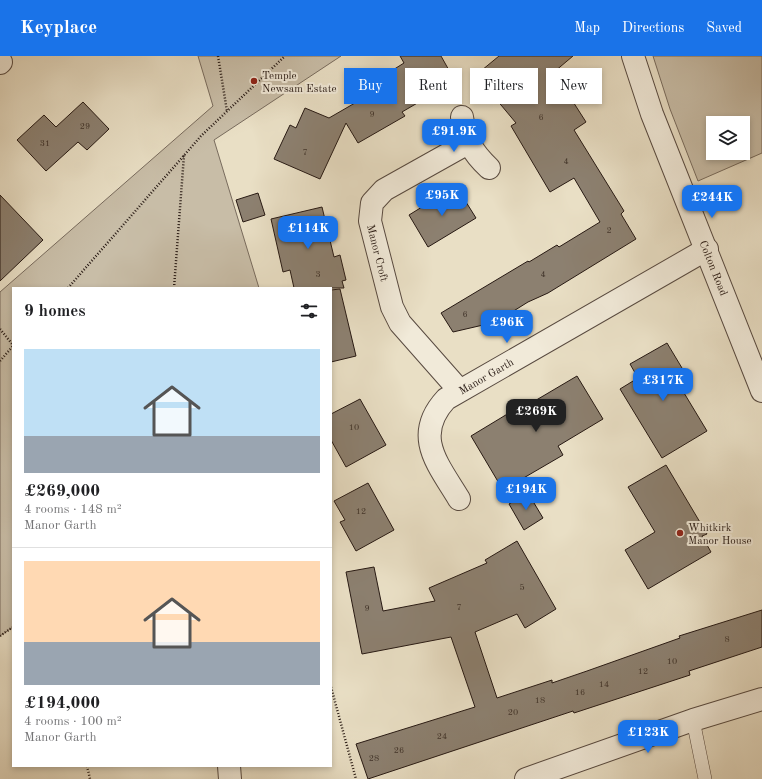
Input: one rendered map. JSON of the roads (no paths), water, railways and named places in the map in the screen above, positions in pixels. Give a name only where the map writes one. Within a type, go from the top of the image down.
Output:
[{"type":"street","name":"Colton Road","points":[[633,56],[652,114],[762,391]]},
{"type":"street","points":[[462,117],[468,142],[476,156],[489,168]]},
{"type":"street","name":"Manor Croft","points":[[460,391],[425,349],[412,338],[400,323],[392,307],[370,221],[370,212],[372,203],[384,190],[468,142]]},
{"type":"street","name":"Manor Garth","points":[[459,499],[431,452],[429,437],[431,423],[437,409],[446,399],[706,249]]},
{"type":"street","points":[[526,779],[548,776],[693,720],[762,699]]},
{"type":"street","points":[[229,767],[230,779]]},
{"type":"lane","points":[[693,720],[705,779]]},
{"type":"place","name":"Temple Newsam Estate","points":[[254,81]]},
{"type":"place","name":"Whitkirk Manor House","points":[[680,533]]}]
